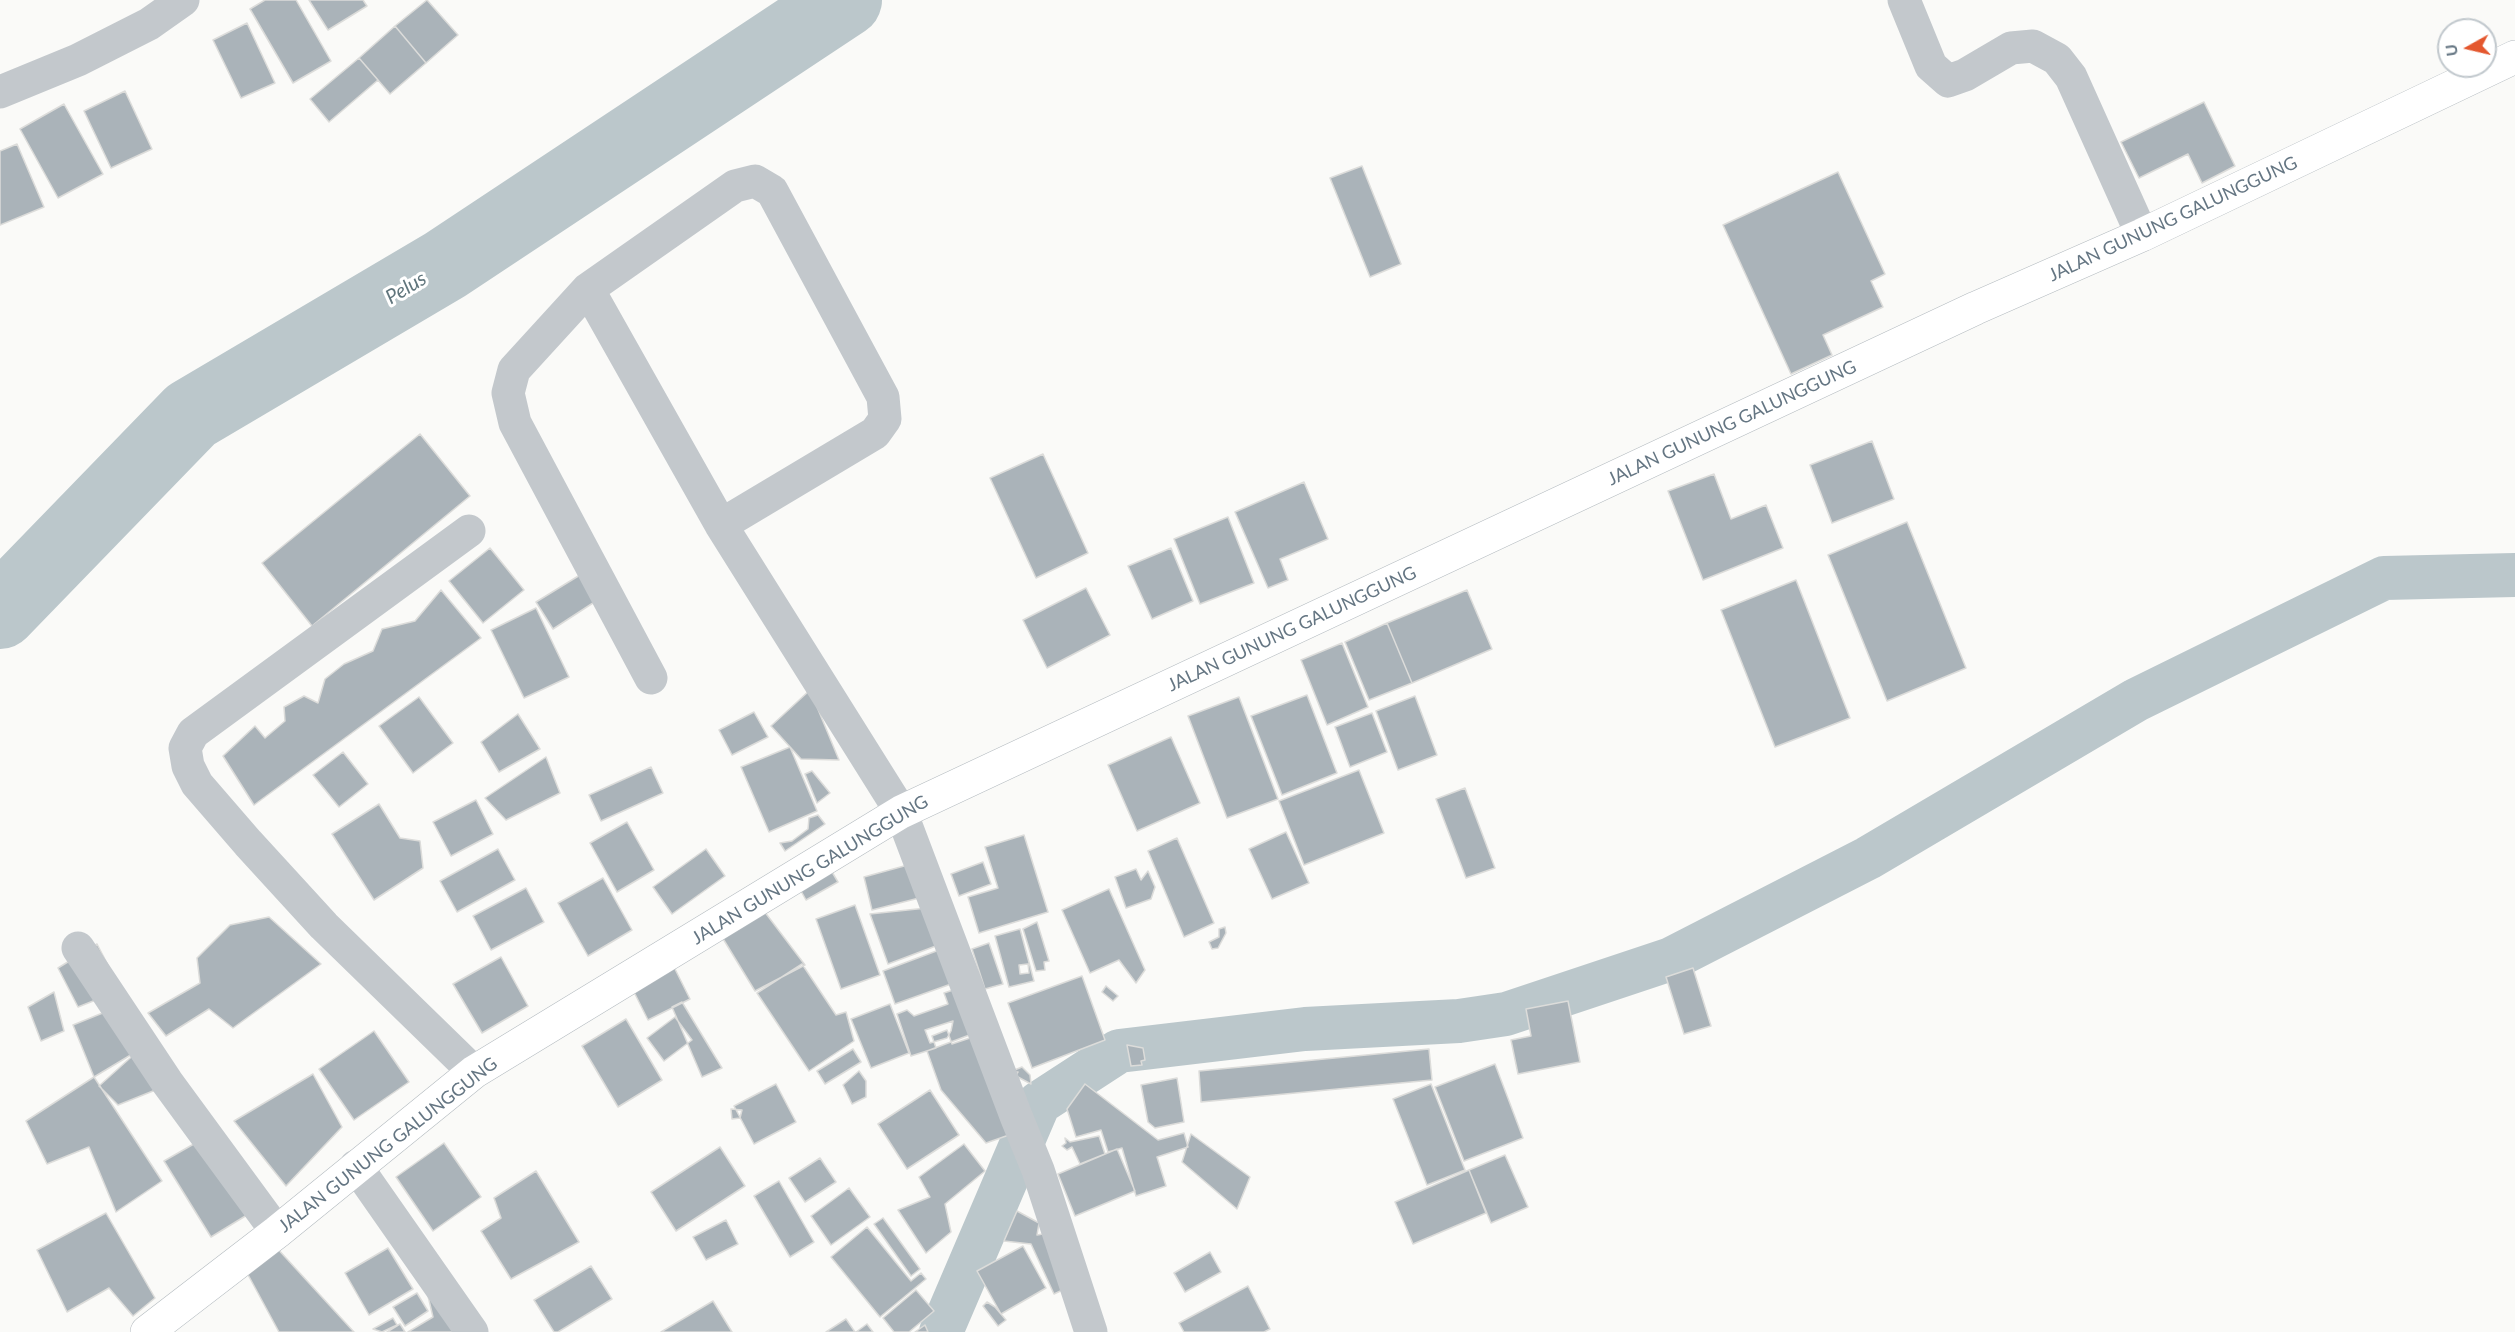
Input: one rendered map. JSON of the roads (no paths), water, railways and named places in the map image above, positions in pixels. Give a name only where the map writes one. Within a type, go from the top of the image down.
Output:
[{"type":"street","points":[[0,92],[108,45],[148,24],[183,0]]},
{"type":"street","points":[[1904,0],[1931,66],[1948,81],[1965,75],[2011,48],[2033,46],[2056,59],[2071,77],[2142,235]]},
{"type":"street","name":"JALAN GUNUNG GALUNGGUNG","points":[[147,1332],[278,1232],[356,1166],[474,1072],[901,812],[1976,308],[2142,235],[2515,57]]},
{"type":"street","points":[[651,678],[515,423],[508,393],[514,370],[588,289],[735,186],[755,181],[772,190],[883,397],[885,419],[875,433],[721,525]]},
{"type":"street","points":[[588,289],[721,525],[901,812],[1038,1170],[1091,1332]]},
{"type":"street","points":[[469,531],[193,733],[184,748],[188,766],[197,784],[248,843],[324,926],[474,1072]]},
{"type":"street","points":[[78,948],[167,1082],[278,1232]]},
{"type":"street","points":[[356,1166],[472,1332]]},
{"type":"waterway","name":"Pelus","points":[[0,612],[191,415],[445,265],[845,0]]},
{"type":"waterway","points":[[941,1332],[1039,1103],[1119,1051],[1305,1029],[1459,1021],[1506,1014],[1671,959],[1868,858],[2136,700],[2384,578],[2515,575]]}]
